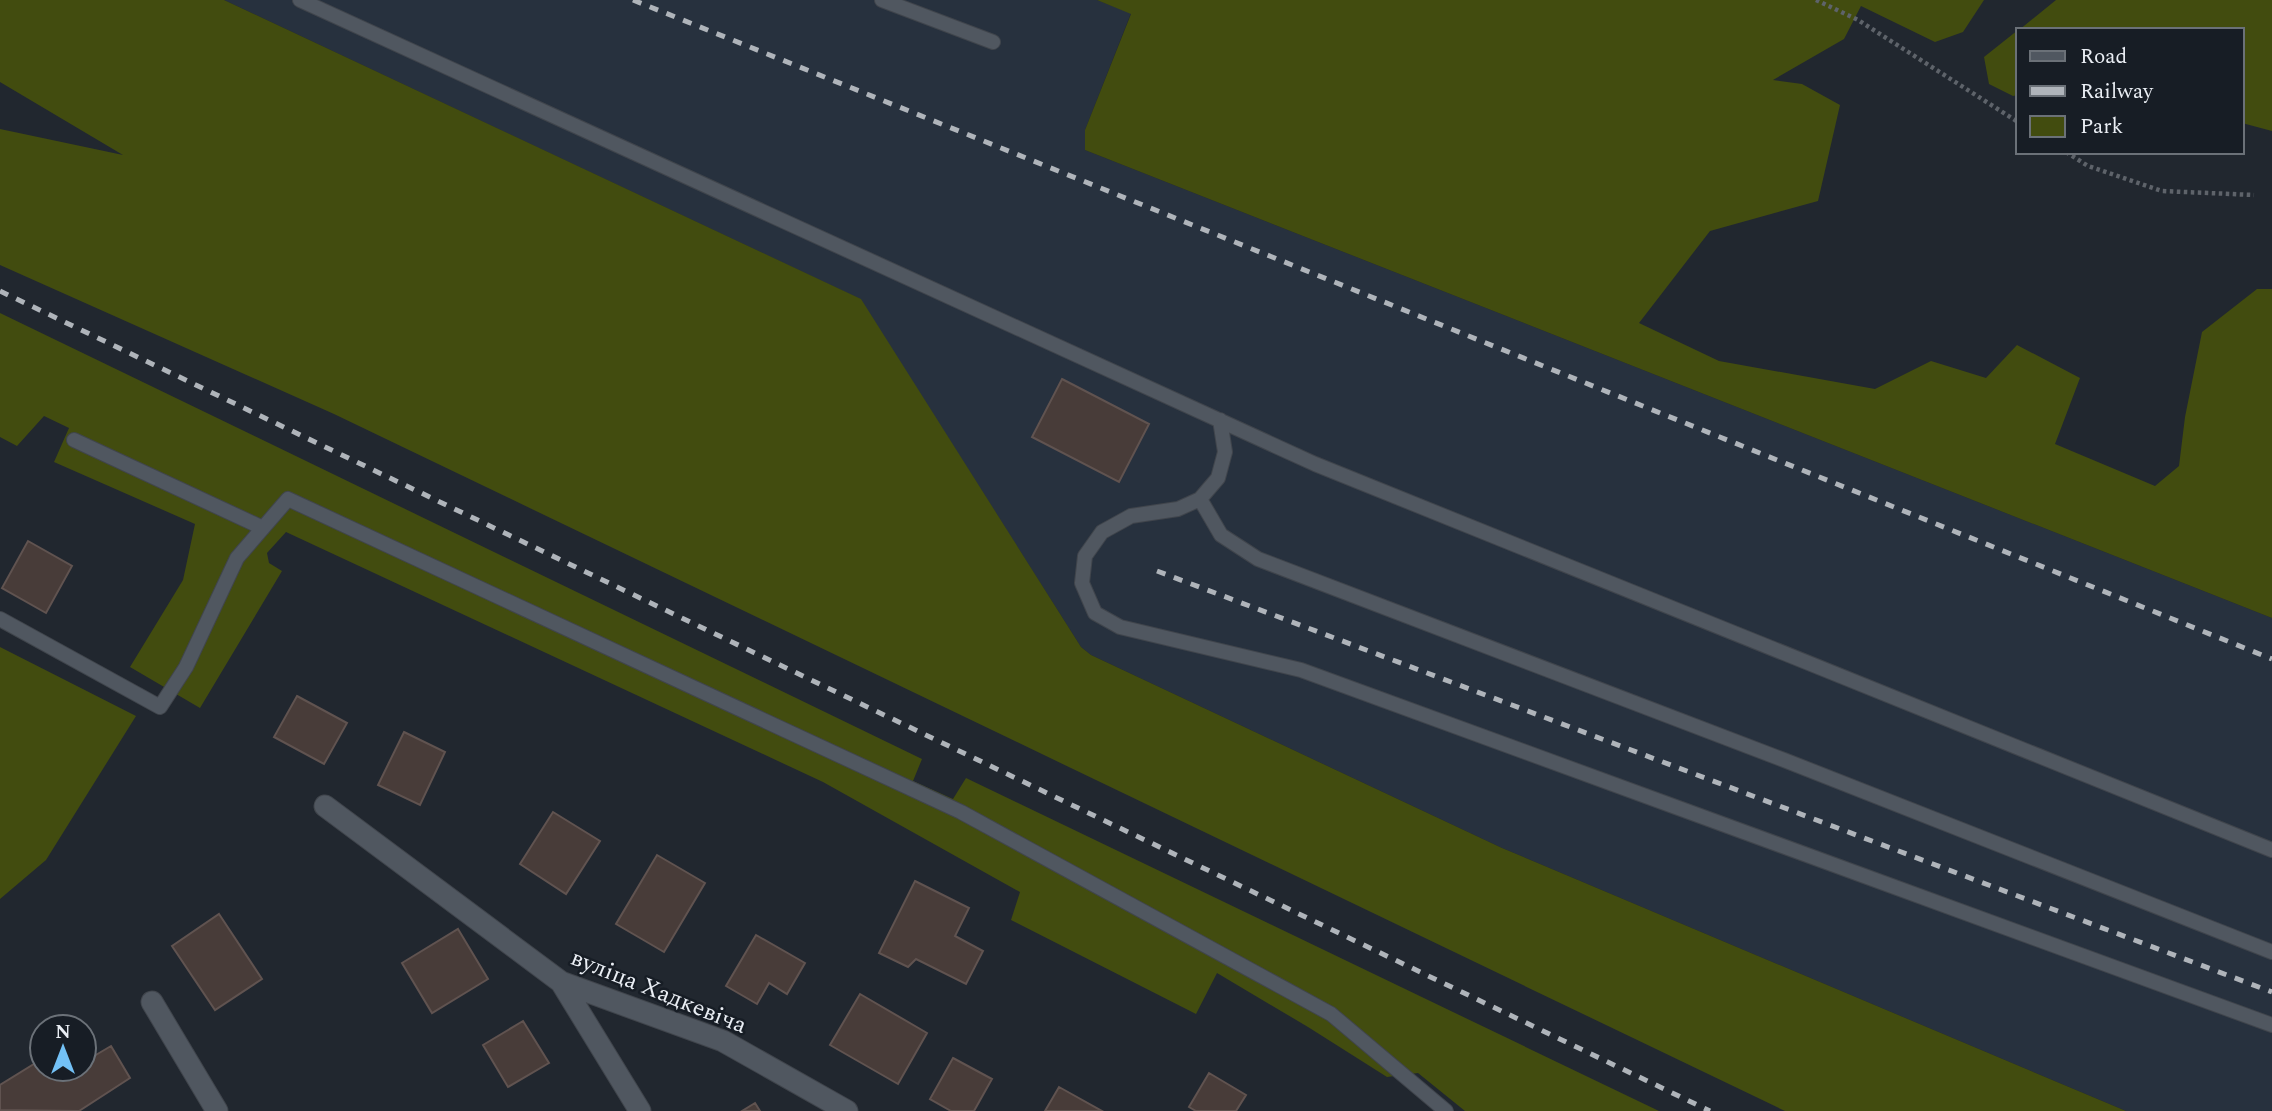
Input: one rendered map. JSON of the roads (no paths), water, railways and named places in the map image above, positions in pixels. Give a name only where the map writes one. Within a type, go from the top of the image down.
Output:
[{"type":"street","name":"вуліца Хадкевіча","points":[[325,806],[561,982],[723,1041],[847,1111]]},
{"type":"street","points":[[561,982],[640,1111]]},
{"type":"street","points":[[152,1002],[217,1111]]},
{"type":"lane","points":[[300,0],[1315,464],[2272,850]]},
{"type":"lane","points":[[882,0],[993,42]]},
{"type":"lane","points":[[1220,420],[1225,452],[1218,478],[1200,499],[1178,509],[1131,516],[1102,532],[1085,556],[1082,583],[1095,613],[1121,627],[1301,670],[2272,1025]]},
{"type":"lane","points":[[74,440],[263,528]]},
{"type":"lane","points":[[0,619],[160,707],[186,667],[237,558],[288,499],[961,812],[1331,1014],[1446,1111]]},
{"type":"lane","points":[[1200,499],[1221,535],[1258,559],[2272,952]]},
{"type":"railway","points":[[633,0],[2272,659]]},
{"type":"railway","points":[[0,291],[1710,1111]]},
{"type":"railway","points":[[1157,571],[2272,992]]}]
